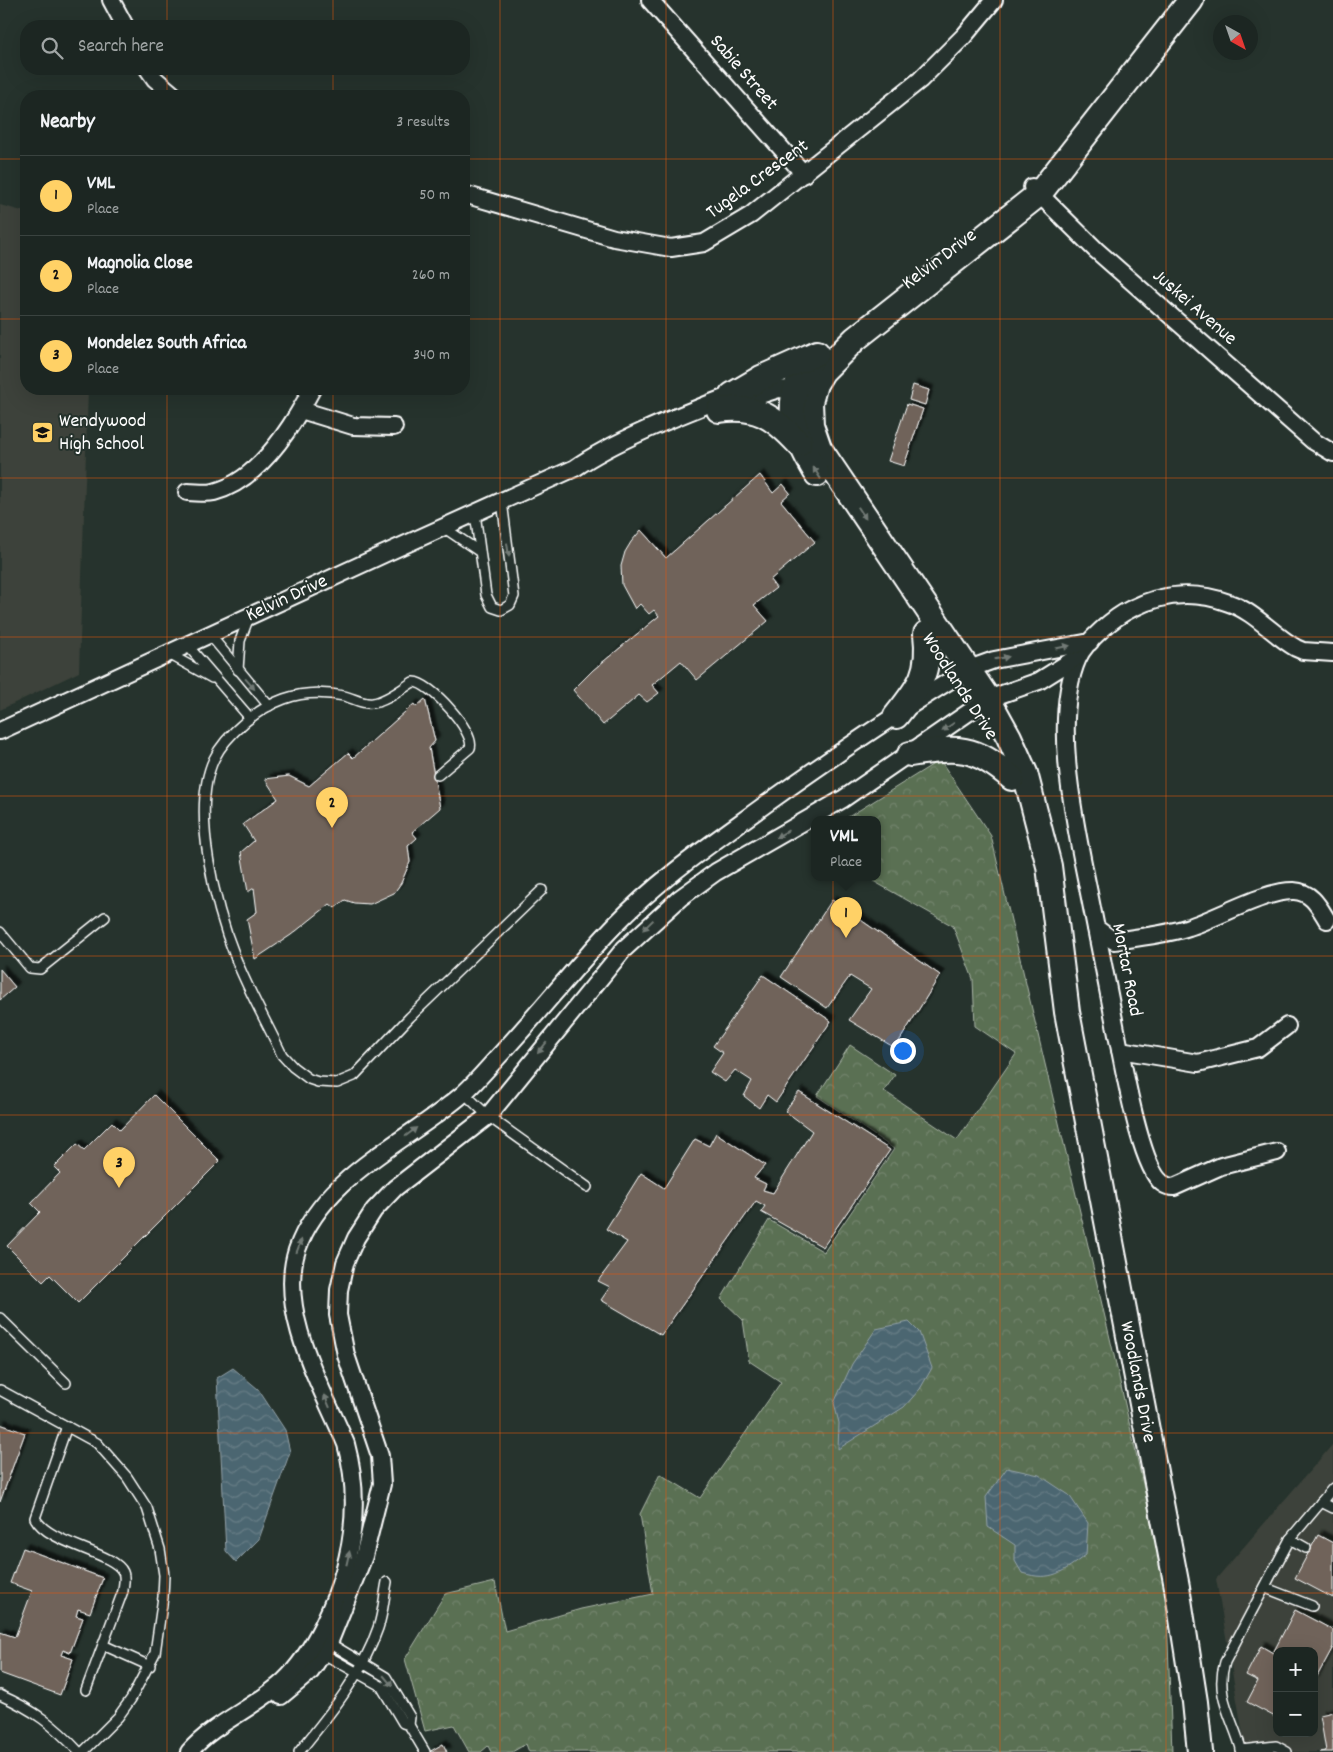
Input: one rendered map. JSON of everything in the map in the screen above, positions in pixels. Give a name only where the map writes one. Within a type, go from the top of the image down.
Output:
[{"type":"main road","name":"Kelvin Drive","points":[[805,387],[855,339],[1036,191],[1082,138],[1191,0]]},
{"type":"main road","name":"Kelvin Drive","points":[[805,387],[806,368],[819,352],[956,248],[1036,191]]},
{"type":"main road","points":[[725,402],[761,378],[819,352]]},
{"type":"main road","name":"Woodlands Drive","points":[[805,387],[792,417],[799,444],[823,483],[926,634],[962,673]]},
{"type":"main road","name":"Woodlands Drive","points":[[805,387],[810,402],[811,425],[820,448],[982,704],[1009,737],[1024,773],[1042,834],[1049,866],[1067,1012],[1177,1587],[1195,1702],[1200,1752]]},
{"type":"main road","points":[[725,402],[741,408],[758,411],[779,424],[799,444]]},
{"type":"main road","points":[[896,716],[918,687],[924,675],[927,662],[926,634]]},
{"type":"main road","name":"Woodlands Drive","points":[[982,704],[1022,808],[1043,901],[1057,978],[1067,1012]]},
{"type":"main road","points":[[910,754],[957,749],[969,751],[991,760],[1012,778]]},
{"type":"street","points":[[111,0],[122,20]]},
{"type":"street","name":"Sabie Street","points":[[650,0],[804,174]]},
{"type":"street","name":"Tugela Crescent","points":[[470,196],[614,238],[671,248],[704,244],[729,230],[804,174],[920,80],[964,36],[994,0]]},
{"type":"street","points":[[152,75],[168,90]]},
{"type":"street","name":"Juskei Avenue","points":[[1036,191],[1096,250],[1313,441],[1333,453]]},
{"type":"street","name":"Kelvin Drive","points":[[0,731],[575,468],[591,458],[635,437],[767,384],[805,387]]},
{"type":"street","points":[[187,492],[212,492],[239,481],[264,460],[301,410],[309,395]]},
{"type":"street","points":[[301,410],[353,426],[394,427]]},
{"type":"street","name":"Mortar Road","points":[[1277,1152],[1220,1166],[1177,1187],[1169,1187],[1162,1183],[1148,1161],[1130,1097],[1120,1050],[1073,805],[1066,741],[1068,698],[1079,656],[1090,642],[1117,617],[1144,602],[1166,597],[1194,595],[1226,602],[1246,611],[1282,639],[1303,651],[1333,654]]},
{"type":"street","points":[[202,1752],[230,1730],[290,1690],[311,1671],[347,1565],[354,1526],[354,1495],[350,1460],[346,1444],[299,1333],[294,1310],[292,1280],[297,1252],[307,1227],[328,1198],[361,1169],[464,1093],[540,1012],[616,924],[670,876],[823,764],[962,673],[994,660],[1090,642]]},
{"type":"street","points":[[813,816],[843,799],[982,704],[1039,680],[1079,656]]},
{"type":"street","points":[[189,1752],[221,1725],[286,1680],[320,1645],[364,1556],[382,1484],[380,1456],[346,1355],[338,1315],[339,1290],[345,1263],[356,1238],[374,1210],[395,1188],[488,1116],[624,949],[652,921],[716,872],[811,817]]},
{"type":"street","points":[[1096,928],[1114,941],[1189,927],[1274,894],[1295,891],[1308,895],[1315,901],[1327,920]]},
{"type":"street","points":[[1120,1050],[1198,1064],[1258,1048],[1287,1026]]},
{"type":"lane","points":[[475,513],[487,600],[494,608],[506,608],[514,596],[502,501]]},
{"type":"lane","points":[[443,527],[480,552]]},
{"type":"lane","points":[[238,670],[240,641],[249,617]]},
{"type":"lane","points":[[210,635],[268,706]]},
{"type":"lane","points":[[188,646],[250,718]]},
{"type":"lane","points":[[169,654],[215,678]]},
{"type":"lane","points":[[438,775],[470,748],[470,737],[452,712],[426,686],[419,682],[413,682],[379,702],[370,704],[343,696],[310,692],[284,699],[268,706],[250,718],[226,738],[213,760],[206,781],[204,816],[205,836],[220,909],[236,959],[282,1055],[293,1067],[309,1079],[337,1083],[354,1076],[410,1017],[542,890]]},
{"type":"lane","points":[[0,932],[30,968],[40,969],[105,917]]},
{"type":"lane","points":[[464,1093],[488,1116],[587,1187]]},
{"type":"lane","points":[[0,1318],[66,1383]]},
{"type":"lane","points":[[0,1390],[98,1443],[127,1477],[147,1508],[160,1549],[164,1575],[159,1635],[150,1666],[118,1717],[83,1752]]},
{"type":"lane","points":[[66,1426],[36,1518],[42,1528],[114,1563],[123,1571],[124,1576],[122,1591],[86,1690]]},
{"type":"lane","points":[[1287,1752],[1276,1746],[1242,1751],[1223,1702],[1221,1674],[1232,1647],[1266,1588],[1290,1539],[1333,1488]]},
{"type":"lane","points":[[1322,1502],[1333,1508]]},
{"type":"lane","points":[[1290,1539],[1306,1548]]},
{"type":"lane","points":[[299,1752],[328,1716],[363,1663],[379,1625],[387,1582]]},
{"type":"lane","points":[[1266,1588],[1312,1606]]},
{"type":"lane","points":[[103,1644],[150,1666]]},
{"type":"lane","points":[[320,1645],[363,1663],[386,1677],[397,1703]]},
{"type":"lane","points":[[320,1645],[356,1673],[381,1686],[410,1717],[409,1725],[424,1752]]},
{"type":"lane","points":[[0,1695],[28,1708],[47,1720],[79,1752]]},
{"type":"shaded area","name":"Wendywood High School","points":[[0,205],[20,210],[20,395],[88,395],[79,672],[0,710]]},
{"type":"shaded area","points":[[1333,1444],[1333,1752],[1246,1752],[1216,1579]]},
{"type":"green space","points":[[940,760],[991,836],[1113,1351],[1166,1586],[1172,1752],[529,1752],[526,1744],[512,1752],[491,1752],[488,1746],[481,1752],[469,1752],[454,1725],[425,1731],[405,1659],[445,1594],[495,1582],[505,1631],[581,1609],[653,1594],[640,1514],[660,1474],[700,1498],[781,1382],[749,1361],[743,1320],[721,1299],[769,1220],[824,1252],[894,1149],[817,1096],[850,1045],[895,1075],[884,1091],[957,1140],[1016,1054],[975,1026],[973,979],[953,926],[873,881],[881,881],[881,816],[850,816]]},
{"type":"water","points":[[909,1322],[919,1332],[932,1368],[920,1389],[904,1407],[838,1449],[839,1423],[834,1403],[852,1364],[876,1329]]},
{"type":"water","points":[[233,1368],[258,1389],[285,1430],[290,1452],[259,1539],[236,1562],[226,1551],[217,1378]]},
{"type":"water","points":[[1007,1468],[1039,1475],[1069,1495],[1088,1523],[1086,1555],[1063,1571],[1049,1576],[1032,1576],[1022,1573],[1015,1561],[1015,1545],[988,1527],[986,1497]]},
{"type":"building","points":[[913,385],[929,390],[925,405],[909,400]]},
{"type":"building","points":[[907,404],[923,409],[904,466],[888,461]]},
{"type":"building","points":[[760,475],[773,493],[783,484],[790,493],[781,501],[815,542],[770,580],[776,588],[754,605],[768,621],[697,680],[681,661],[652,685],[659,693],[647,702],[639,695],[603,725],[573,690],[593,670],[659,616],[654,610],[649,614],[640,604],[635,609],[622,585],[621,566],[625,552],[631,542],[641,530],[666,558]]},
{"type":"building","points":[[425,699],[435,741],[429,748],[440,808],[412,832],[417,838],[408,846],[410,862],[401,883],[394,893],[370,904],[354,903],[345,900],[335,908],[330,904],[291,935],[255,959],[247,919],[257,912],[254,888],[248,892],[241,852],[254,841],[243,824],[278,799],[265,779],[289,776],[309,786],[348,753],[353,758],[414,704],[416,707]]},
{"type":"building","points":[[832,900],[940,975],[895,1048],[849,1020],[871,989],[850,976],[827,1008],[781,977]]},
{"type":"building","points":[[0,969],[15,987],[0,1000]]},
{"type":"building","points":[[763,975],[831,1021],[776,1102],[767,1095],[759,1108],[744,1096],[752,1081],[735,1070],[725,1082],[710,1072],[723,1053],[713,1046]]},
{"type":"building","points":[[799,1092],[890,1150],[823,1247],[761,1212],[765,1206],[756,1201],[661,1335],[601,1300],[610,1287],[598,1281],[627,1242],[606,1229],[641,1173],[664,1188],[695,1139],[709,1146],[716,1133],[765,1165],[754,1178],[766,1184],[763,1190],[773,1193],[812,1131],[785,1111]]},
{"type":"building","points":[[154,1095],[220,1161],[78,1303],[50,1275],[43,1282],[7,1246],[40,1212],[31,1203],[60,1173],[54,1167],[77,1144],[84,1150],[112,1122],[120,1130]]},
{"type":"building","points":[[0,1424],[25,1433],[0,1502]]},
{"type":"building","points":[[1318,1535],[1333,1543],[1333,1598],[1295,1578]]},
{"type":"building","points":[[23,1548],[103,1578],[90,1613],[78,1609],[76,1616],[83,1618],[70,1653],[63,1650],[61,1655],[73,1659],[60,1695],[0,1673],[0,1632],[15,1637],[32,1591],[10,1583]]},
{"type":"building","points":[[1295,1610],[1333,1630],[1333,1647],[1318,1675],[1318,1647],[1276,1647]]},
{"type":"building","points":[[1261,1646],[1273,1653],[1273,1716],[1247,1702],[1258,1681],[1246,1675]]},
{"type":"building","points":[[1333,1712],[1333,1752],[1320,1752],[1326,1751],[1320,1715]]},
{"type":"building","points":[[443,1744],[447,1752],[429,1752]]},
{"type":"place","name":"Wendywood High School","points":[[43,433]]},
{"type":"place","name":"Magnolia Close","points":[[332,828]]},
{"type":"place","name":"VML","points":[[846,938]]},
{"type":"place","name":"Mondelez South Africa","points":[[119,1188]]}]
